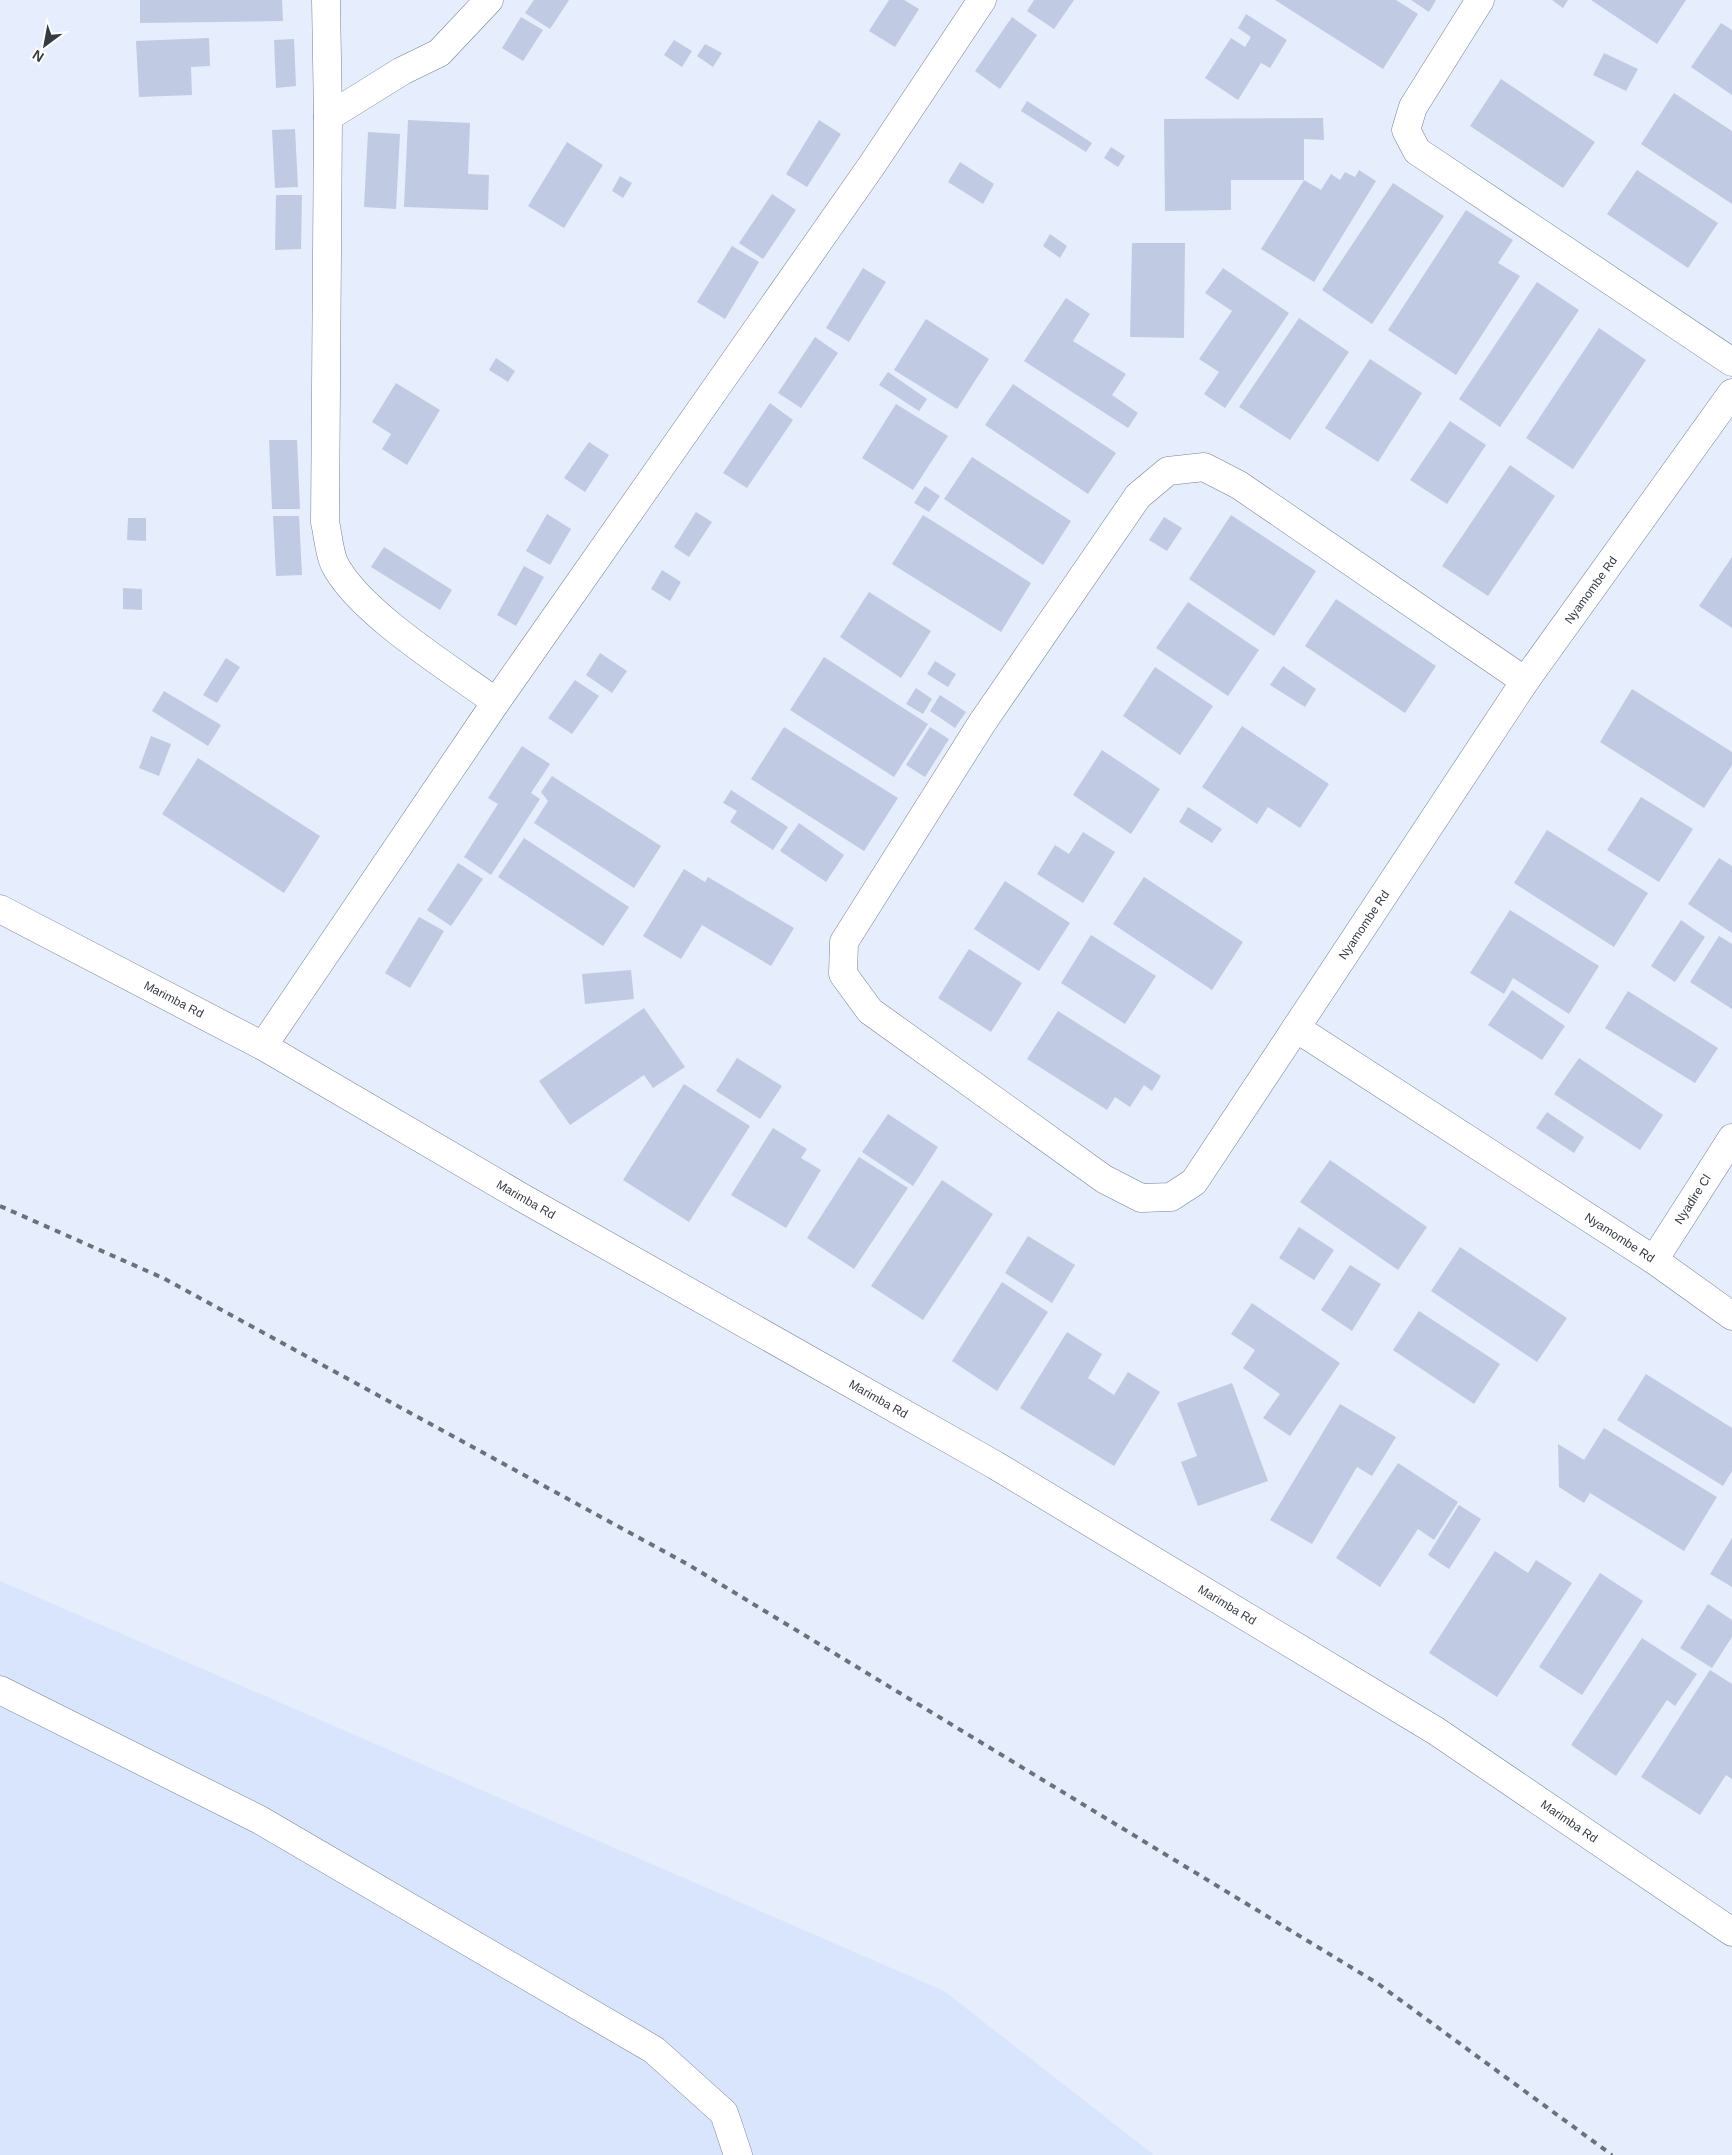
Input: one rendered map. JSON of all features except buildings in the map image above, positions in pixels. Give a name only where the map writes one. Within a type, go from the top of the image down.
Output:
[{"type":"street","points":[[326,0],[328,117],[324,522],[334,562],[355,593],[398,631],[496,702]]},
{"type":"street","points":[[328,117],[402,71],[439,53],[488,0]]},
{"type":"street","points":[[263,1046],[496,702],[872,165],[982,0]]},
{"type":"street","points":[[1480,0],[1413,107],[1406,130],[1417,151],[1732,362]]},
{"type":"street","name":"Nyamombe Rd","points":[[1732,393],[1526,681],[1296,1028],[1654,1260],[1732,1316]]},
{"type":"street","points":[[1296,1028],[1194,1182],[1171,1197],[1141,1198],[1104,1179],[870,1011],[843,974],[844,942],[993,707],[1138,496],[1168,471],[1204,467],[1239,485],[1526,681]]},
{"type":"street","name":"Marimba Rd","points":[[0,909],[263,1046],[521,1197],[995,1464],[1436,1731],[1732,1932]]},
{"type":"street","name":"Nyadire Cl","points":[[1654,1260],[1732,1138]]},
{"type":"street","points":[[0,1690],[260,1820],[654,2050],[724,2114],[738,2155]]},
{"type":"shaded area","points":[[0,1581],[944,1991],[1154,2155],[0,2155]]},
{"type":"railway","points":[[0,1206],[163,1278],[689,1565],[1377,1983],[1612,2155]]}]
